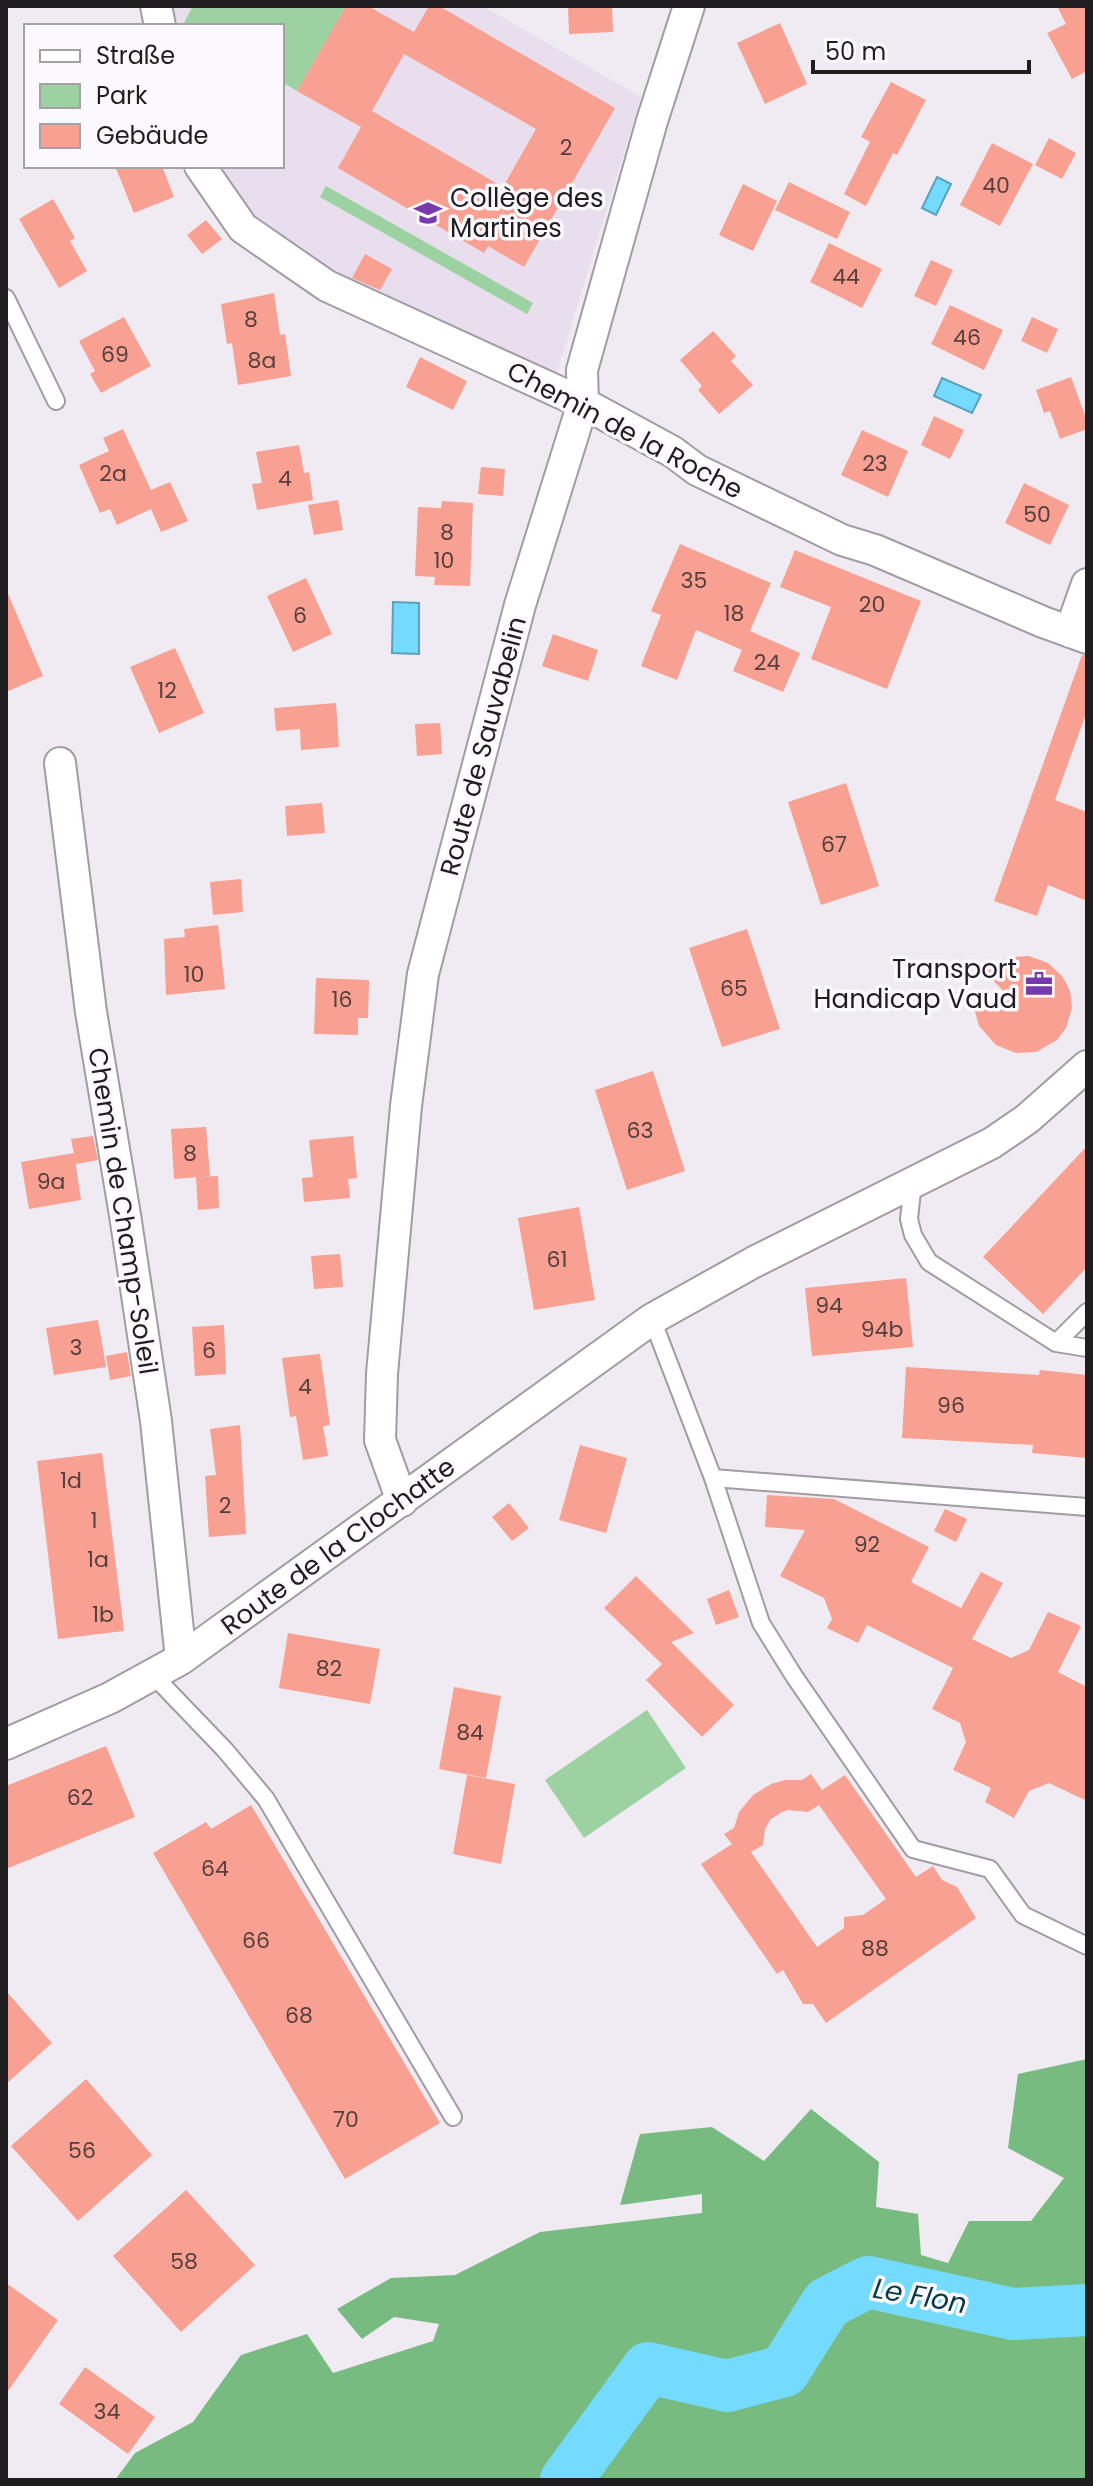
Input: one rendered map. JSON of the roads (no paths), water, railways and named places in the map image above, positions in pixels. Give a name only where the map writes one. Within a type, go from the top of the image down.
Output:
[{"type":"street","name":"Route de Sauvabelin","points":[[402,1501],[380,1440],[382,1374],[406,1106],[423,974],[520,605],[583,403],[582,370],[652,121],[689,6]]},
{"type":"street","name":"Chemin de la Roche","points":[[201,168],[243,228],[327,286],[583,403],[673,452],[697,470],[842,540],[875,550],[1078,635]]},
{"type":"street","points":[[1078,635],[1087,584]]},
{"type":"street","name":"Chemin de Champ-Soleil","points":[[60,763],[91,1012],[156,1421],[181,1659]]},
{"type":"street","name":"Route de la Clochatte","points":[[6,1744],[110,1698],[181,1659],[652,1319],[754,1262],[992,1143],[1027,1119],[1087,1066]]},
{"type":"lane","points":[[6,298],[56,401]]},
{"type":"lane","points":[[913,1182],[909,1219],[913,1235],[929,1262],[1056,1343],[1087,1348]]},
{"type":"lane","points":[[1056,1343],[1087,1312]]},
{"type":"lane","points":[[652,1319],[713,1478],[761,1623],[913,1849],[990,1869],[1023,1915],[1087,1946]]},
{"type":"lane","points":[[713,1478],[1087,1507]]},
{"type":"lane","points":[[153,1675],[225,1750],[266,1799],[453,2117]]},
{"type":"water","points":[[937,177],[951,184],[936,215],[922,208]]},
{"type":"water","points":[[942,378],[981,395],[972,413],[934,396]]},
{"type":"water","points":[[393,602],[419,603],[419,654],[392,653]]},
{"type":"waterway","name":"Le Flon","points":[[566,2480],[648,2368],[727,2386],[784,2371],[827,2303],[868,2282],[1013,2314],[1087,2310]]},
{"type":"place","name":"Collège des Martines","points":[[428,213]]},
{"type":"place","name":"Transport Handicap Vaud","points":[[1039,984]]}]
